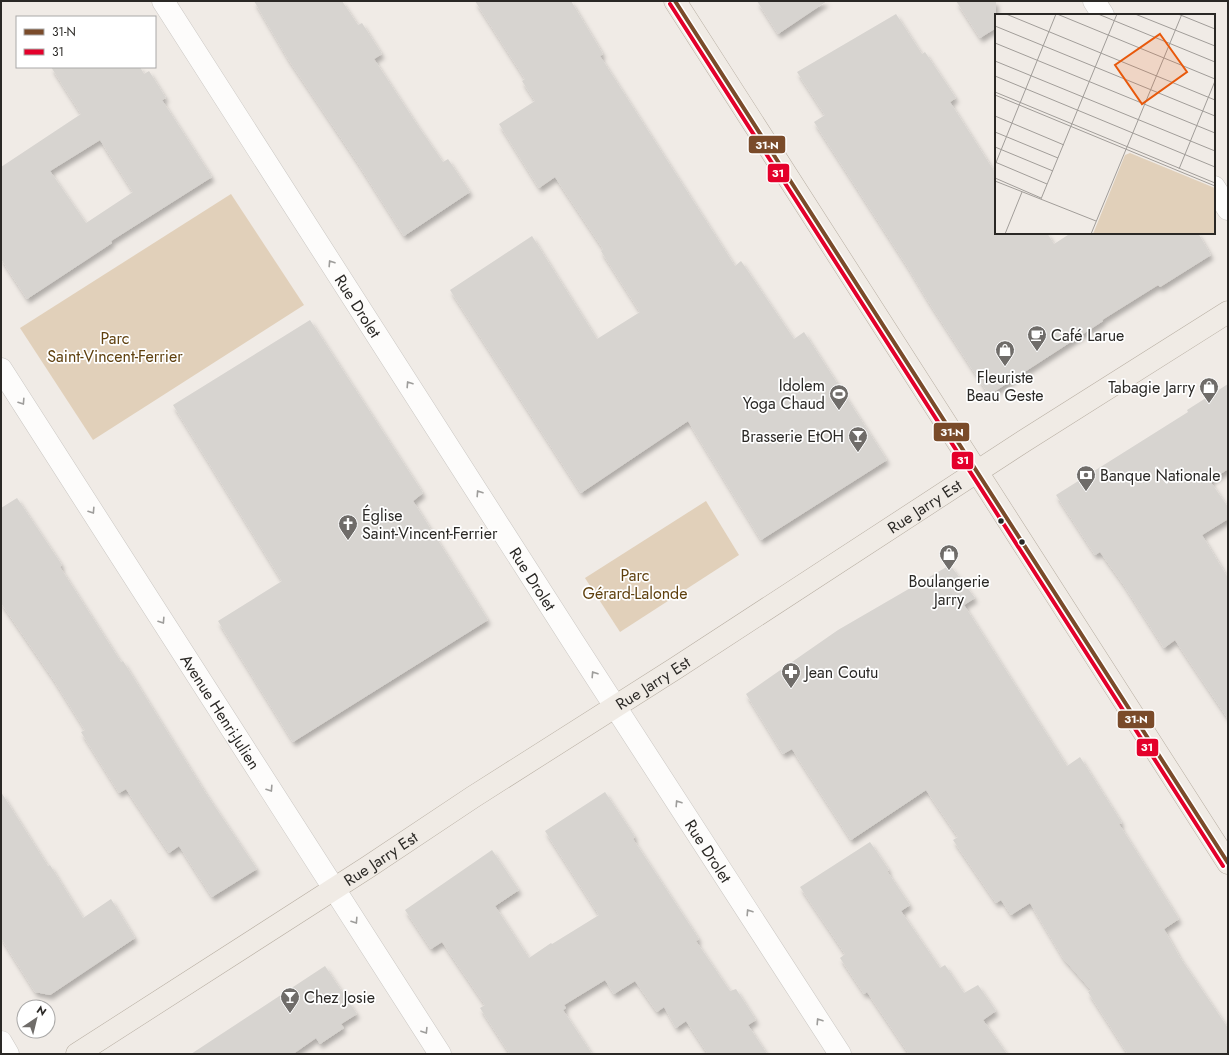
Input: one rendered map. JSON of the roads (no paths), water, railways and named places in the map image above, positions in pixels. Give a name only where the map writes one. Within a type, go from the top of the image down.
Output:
[{"type":"main road","points":[[675,1],[1228,863]]},
{"type":"main road","name":"Rue Jarry Est","points":[[77,1054],[977,472],[1228,312]]},
{"type":"street","name":"Rue Drolet","points":[[163,1],[840,1054]]},
{"type":"street","points":[[1094,1],[1103,14]]},
{"type":"street","points":[[1215,189],[1228,209]]},
{"type":"street","name":"Avenue Henri-Julien","points":[[1,369],[440,1054]]},
{"type":"street","points":[[1,1042],[8,1054]]},
{"type":"place","name":"Café Larue","points":[[1037,352]]},
{"type":"place","name":"Fleuriste Beau Geste","points":[[1005,367]]},
{"type":"place","name":"Tabagie Jarry","points":[[1209,404]]},
{"type":"place","name":"Idolem Yoga Chaud","points":[[839,411]]},
{"type":"place","name":"Brasserie EtOH","points":[[858,453]]},
{"type":"place","name":"Banque Nationale","points":[[1086,492]]},
{"type":"place","name":"Église Saint-Vincent-Ferrier","points":[[348,541]]},
{"type":"place","name":"Boulangerie Jarry","points":[[949,571]]},
{"type":"place","name":"Jean Coutu","points":[[791,689]]},
{"type":"place","name":"Chez Josie","points":[[290,1014]]},
{"type":"park label","name":"Parc Saint-Vincent-Ferrier","points":[[115,347]]},
{"type":"park label","name":"Parc Gérard-Lalonde","points":[[635,584]]}]
